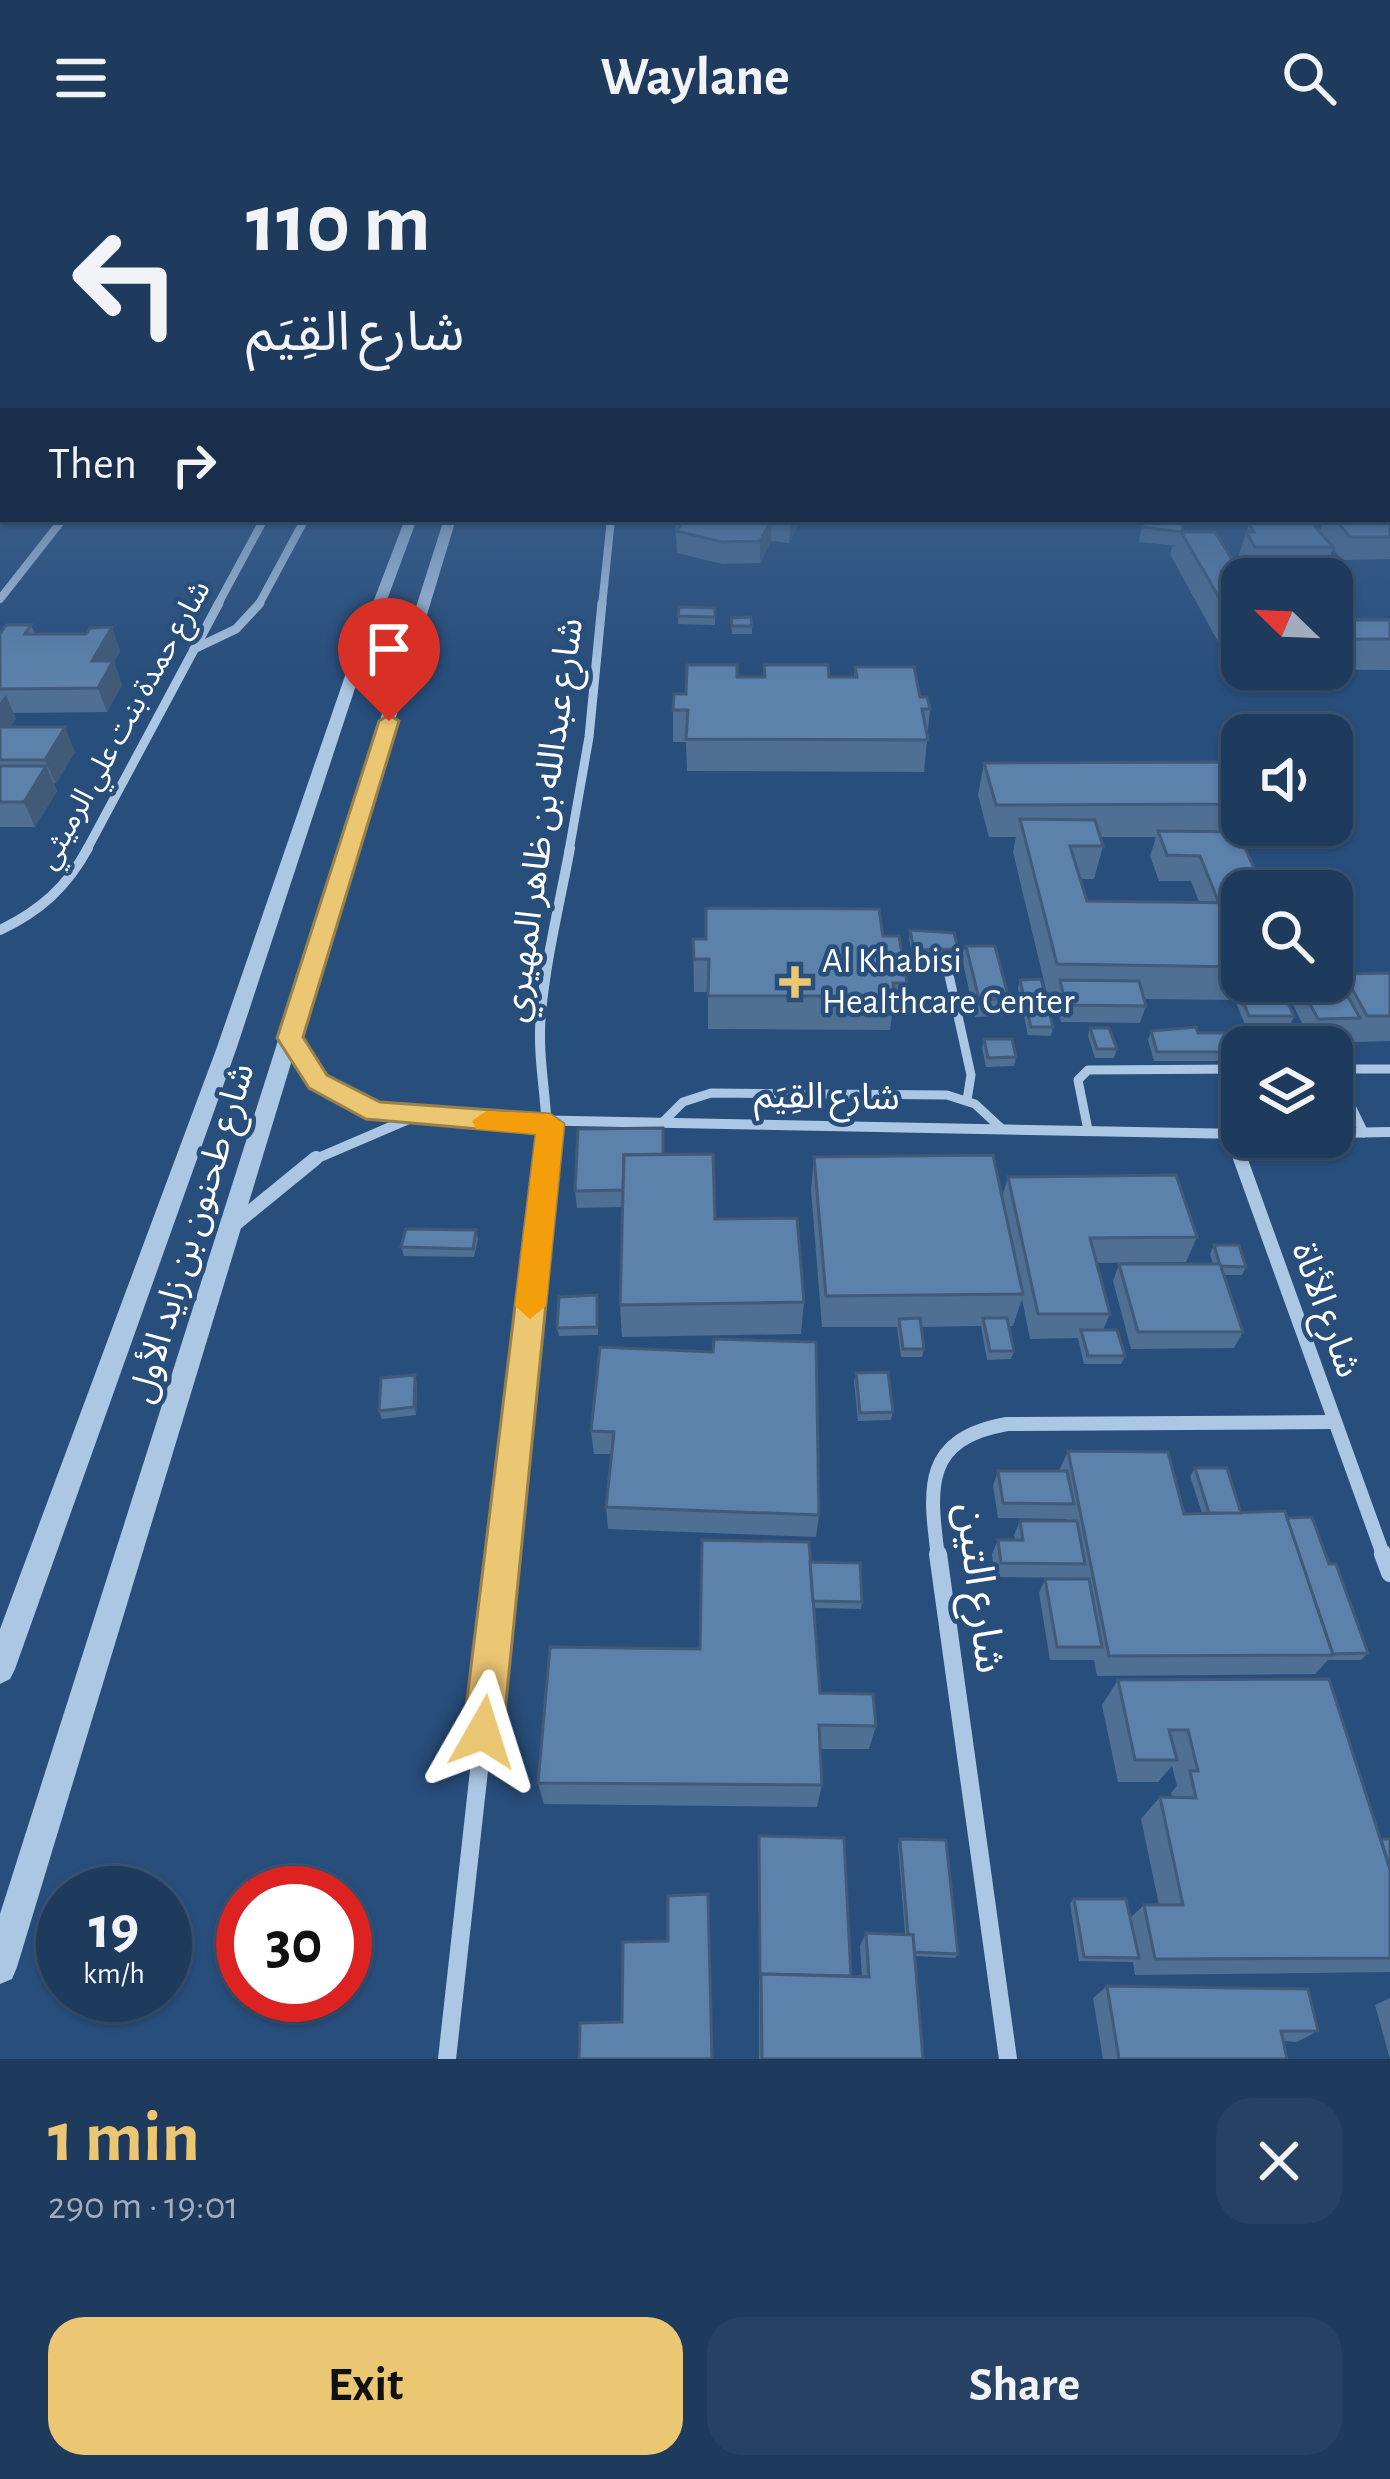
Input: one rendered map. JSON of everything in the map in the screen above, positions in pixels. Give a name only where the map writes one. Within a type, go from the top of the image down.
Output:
[{"type":"street","points":[[0,599],[61,522]]},
{"type":"street","name":"شارع حمدة بنت علي الرميثي","points":[[0,930],[39,911],[76,870],[262,522]]},
{"type":"street","points":[[194,649],[232,635],[254,617],[302,522]]},
{"type":"street","name":"شارع طحنون بن زايد الأول","points":[[0,1669],[227,1047],[352,673],[410,522]]},
{"type":"street","name":"شارع طحنون بن زايد الأول","points":[[0,1966],[450,522]]},
{"type":"street","name":"شارع عبدالله بن ظاهر المهيري","points":[[447,2059],[550,1124],[540,1065],[541,1013],[567,886],[589,737],[611,522]]},
{"type":"street","name":"شارع القِيَم","points":[[290,1038],[318,1082],[344,1099],[412,1118],[1221,1134]]},
{"type":"street","name":"شارع القِيَم","points":[[234,1226],[295,1169],[332,1147],[412,1118]]},
{"type":"street","points":[[1353,1133],[1390,1132]]},
{"type":"street","name":"شارع الأناة","points":[[1245,1158],[1390,1573]]},
{"type":"street","name":"شارع التين","points":[[1009,2059],[930,1496],[941,1456],[954,1440],[975,1428],[1007,1424],[1334,1422]]},
{"type":"street","points":[[0,1645],[22,1605]]},
{"type":"lane","points":[[947,966],[971,1075],[967,1100]]},
{"type":"lane","points":[[1088,1130],[1078,1080],[1088,1070],[1221,1069]]},
{"type":"lane","points":[[1353,1070],[1390,1070]]},
{"type":"lane","points":[[659,1126],[683,1102],[711,1093],[947,1095],[967,1100],[1002,1129]]},
{"type":"lane","points":[[1353,1111],[1364,1133]]},
{"type":"building","points":[[682,522],[770,522],[760,541],[722,542],[677,531]]},
{"type":"building","points":[[1143,522],[1184,522],[1182,532],[1142,527]]},
{"type":"building","points":[[1338,522],[1389,522],[1390,537],[1350,537]]},
{"type":"building","points":[[1249,524],[1313,524],[1333,547],[1255,547],[1246,532],[1254,532]]},
{"type":"building","points":[[1181,532],[1215,532],[1231,558],[1221,558],[1221,601]]},
{"type":"building","points":[[679,607],[715,608],[715,617],[678,616]]},
{"type":"building","points":[[751,617],[752,626],[732,626],[731,618]]},
{"type":"building","points":[[1353,620],[1390,620],[1390,639],[1353,639]]},
{"type":"building","points":[[6,625],[31,625],[25,634],[86,634],[90,628],[112,627],[92,661],[113,661],[98,688],[0,689],[0,634]]},
{"type":"building","points":[[687,665],[737,665],[737,677],[765,677],[764,665],[828,665],[829,677],[857,677],[855,667],[914,667],[920,697],[927,697],[930,709],[922,709],[928,740],[686,739],[688,710],[673,710],[674,694],[686,694]]},
{"type":"building","points":[[0,727],[65,727],[45,760],[0,760]]},
{"type":"building","points":[[1221,762],[1221,804],[996,805],[984,763]]},
{"type":"building","points":[[0,766],[46,766],[24,802],[0,802]]},
{"type":"building","points":[[1020,819],[1095,820],[1103,846],[1070,846],[1087,901],[1221,903],[1221,967],[1057,964]]},
{"type":"building","points":[[1158,831],[1221,832],[1221,846],[1244,846],[1255,870],[1221,870],[1219,903],[1200,856],[1167,855]]},
{"type":"building","points":[[706,908],[879,909],[883,936],[899,936],[907,983],[893,983],[895,996],[708,996],[709,959],[694,959],[693,939],[706,939]]},
{"type":"building","points":[[910,930],[954,933],[958,949],[914,950]]},
{"type":"building","points":[[966,946],[995,946],[1009,999],[979,999]]},
{"type":"building","points":[[1390,973],[1390,1016],[1367,1016],[1353,990],[1353,974]]},
{"type":"building","points":[[1041,979],[1053,1027],[1031,1027],[1020,980]]},
{"type":"building","points":[[1060,980],[1139,981],[1146,1006],[1066,1005]]},
{"type":"building","points":[[1243,1002],[1288,1002],[1294,1016],[1249,1016]]},
{"type":"building","points":[[1309,1002],[1351,1002],[1360,1018],[1318,1019]]},
{"type":"building","points":[[1196,1027],[1198,1033],[1221,1033],[1221,1052],[1157,1052],[1151,1031]]},
{"type":"building","points":[[1090,1028],[1109,1028],[1117,1049],[1097,1049]]},
{"type":"building","points":[[984,1039],[1012,1039],[1016,1057],[988,1058]]},
{"type":"building","points":[[663,1128],[663,1154],[624,1155],[623,1190],[575,1191],[578,1129]]},
{"type":"building","points":[[713,1154],[715,1219],[797,1218],[804,1302],[620,1305],[624,1155]]},
{"type":"building","points":[[993,1155],[1023,1294],[826,1296],[814,1157]]},
{"type":"building","points":[[1176,1175],[1197,1237],[1090,1238],[1110,1314],[1038,1314],[1008,1177]]},
{"type":"building","points":[[406,1229],[476,1230],[473,1249],[401,1247]]},
{"type":"building","points":[[1214,1245],[1239,1245],[1246,1267],[1220,1266]]},
{"type":"building","points":[[1119,1264],[1220,1264],[1243,1332],[1138,1332]]},
{"type":"building","points":[[597,1295],[597,1327],[557,1328],[559,1297]]},
{"type":"building","points":[[920,1318],[924,1349],[903,1349],[899,1319]]},
{"type":"building","points":[[983,1318],[1007,1318],[1014,1351],[990,1351]]},
{"type":"building","points":[[1081,1330],[1117,1330],[1125,1356],[1088,1356]]},
{"type":"building","points":[[714,1339],[816,1342],[819,1515],[606,1507],[614,1432],[591,1431],[600,1347],[713,1352]]},
{"type":"building","points":[[888,1372],[893,1412],[860,1413],[856,1373]]},
{"type":"building","points":[[415,1375],[414,1407],[379,1411],[381,1378]]},
{"type":"building","points":[[1068,1451],[1168,1452],[1184,1514],[1285,1511],[1333,1655],[1109,1656]]},
{"type":"building","points":[[1195,1468],[1227,1468],[1241,1513],[1209,1513]]},
{"type":"building","points":[[998,1471],[1067,1471],[1074,1504],[1003,1503]]},
{"type":"building","points":[[1312,1517],[1329,1564],[1336,1564],[1368,1653],[1333,1654],[1287,1518]]},
{"type":"building","points":[[1020,1521],[1077,1521],[1085,1564],[1001,1563],[998,1540],[1023,1540]]},
{"type":"building","points":[[702,1540],[809,1542],[820,1693],[873,1694],[876,1726],[819,1725],[822,1785],[538,1783],[550,1647],[700,1649]]},
{"type":"building","points":[[810,1562],[860,1563],[862,1602],[813,1601]]},
{"type":"building","points":[[1045,1579],[1089,1579],[1102,1647],[1057,1647]]},
{"type":"building","points":[[1329,1679],[1390,1869],[1390,1958],[1155,1959],[1144,1905],[1183,1905],[1160,1797],[1196,1798],[1190,1771],[1198,1771],[1188,1730],[1169,1730],[1177,1760],[1135,1760],[1118,1680]]},
{"type":"building","points":[[759,1836],[844,1838],[851,1976],[761,1974],[760,1978]]},
{"type":"building","points":[[900,1839],[946,1840],[958,1954],[914,1952],[913,1935],[908,1935]]},
{"type":"building","points":[[1381,1839],[1390,1839],[1390,1869]]},
{"type":"building","points":[[708,1894],[712,2059],[579,2059],[580,2023],[622,2022],[623,1942],[668,1941],[668,1896]]},
{"type":"building","points":[[1074,1899],[1126,1899],[1139,1958],[1084,1957]]},
{"type":"building","points":[[866,1933],[913,1935],[923,2059],[762,2059],[761,1974],[869,1977]]},
{"type":"building","points":[[1107,1986],[1308,1989],[1318,2031],[1281,2031],[1287,2059],[1119,2059]]},
{"type":"slow traffic","points":[[486,1121],[550,1124],[530,1306]]},
{"type":"place","name":"Al Khabisi Healthcare Center","points":[[795,982]]},
{"type":"route","points":[[389,721],[290,1038],[318,1082],[375,1112],[550,1124],[483,1732]]}]
